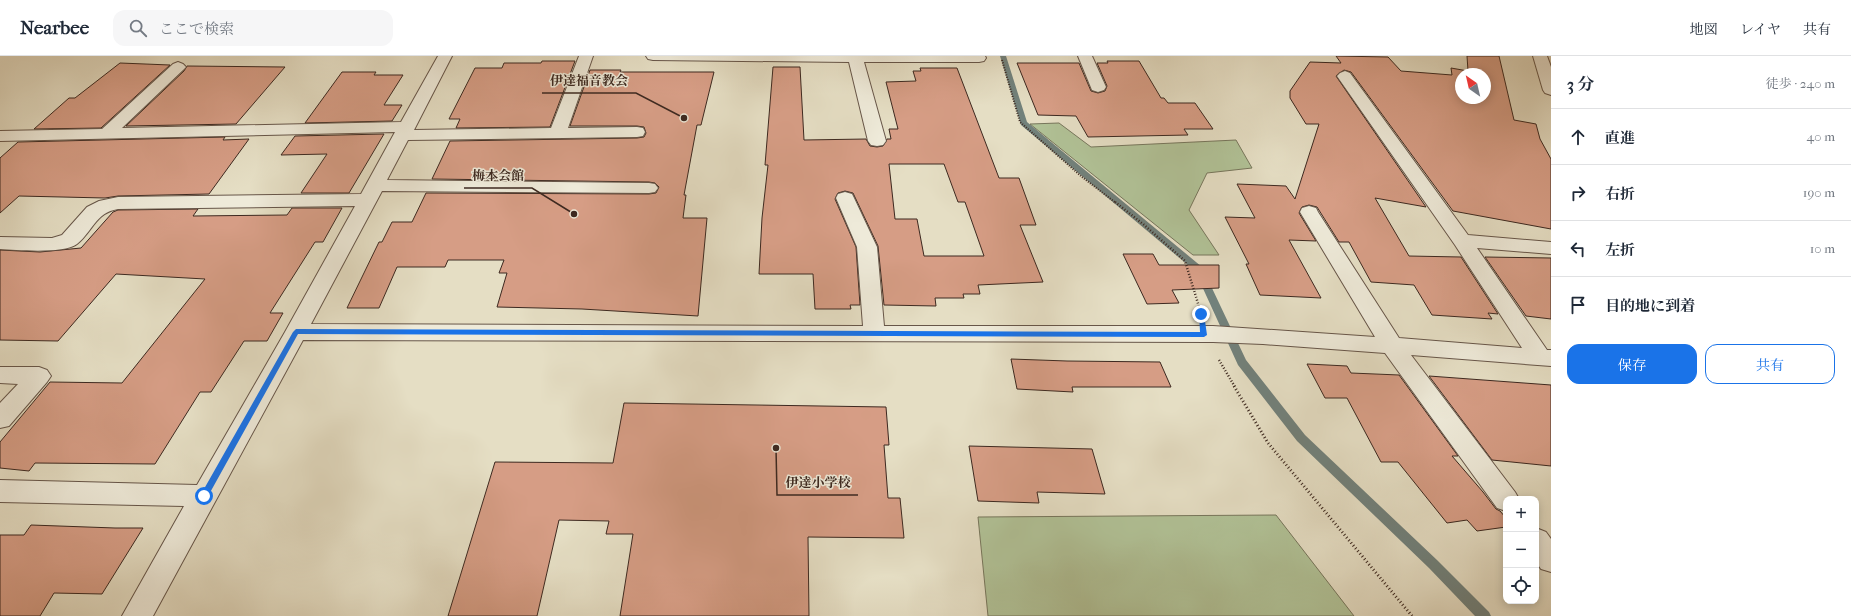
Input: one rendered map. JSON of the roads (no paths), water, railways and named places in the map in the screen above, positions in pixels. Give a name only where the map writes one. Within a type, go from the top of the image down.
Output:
[{"type":"street","points":[[137,616],[296,332],[445,56]]},
{"type":"street","points":[[558,133],[586,56]]},
{"type":"street","points":[[653,56],[855,56],[978,58]]},
{"type":"street","points":[[855,56],[877,141]]},
{"type":"street","points":[[1084,56],[1098,87]]},
{"type":"street","points":[[1540,56],[1551,90]]},
{"type":"street","points":[[107,133],[178,67]]},
{"type":"street","points":[[1345,76],[1546,358]]},
{"type":"street","points":[[0,136],[107,133],[404,131],[558,133],[637,132]]},
{"type":"street","points":[[0,243],[52,244],[69,240],[94,211],[106,205],[118,203],[371,192],[649,188]]},
{"type":"street","points":[[845,198],[866,247],[874,333]]},
{"type":"street","points":[[1309,212],[1392,346],[1503,496]]},
{"type":"street","points":[[1462,241],[1551,248]]},
{"type":"street","points":[[296,332],[1208,334],[1263,336],[1546,358]]},
{"type":"street","points":[[0,375],[39,376],[0,419]]},
{"type":"street","points":[[0,491],[204,496]]},
{"type":"street","points":[[1539,544],[1551,560]]},
{"type":"waterway","points":[[1003,56],[1024,123],[1199,269],[1242,362],[1301,438],[1433,564],[1484,616]]},
{"type":"place","name":"伊達福音教会","points":[[684,118]]},
{"type":"place","name":"梅本会館","points":[[574,214]]},
{"type":"place","name":"伊達小学校","points":[[776,448]]}]
